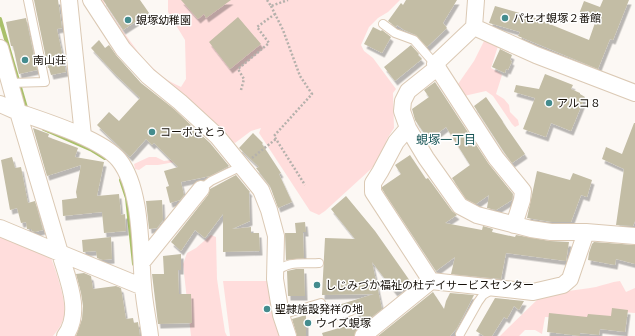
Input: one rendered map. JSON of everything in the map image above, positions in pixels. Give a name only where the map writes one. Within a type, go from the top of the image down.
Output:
[{"type":"street","points":[[69,0],[83,136]]},
{"type":"street","points":[[91,0],[123,49],[148,76],[180,102],[217,136],[261,190],[273,224],[276,244],[274,273],[277,296],[288,336]]},
{"type":"street","points":[[476,0],[474,27],[437,65],[408,91],[402,101],[402,111],[408,128],[426,158],[460,206],[477,215],[514,225],[551,232],[586,232],[635,236]]},
{"type":"street","points":[[474,27],[536,55],[635,93]]},
{"type":"street","points":[[0,48],[15,83],[24,114],[72,299],[73,308],[70,325],[65,336]]},
{"type":"street","points":[[437,65],[496,158],[523,191],[522,200],[514,225]]},
{"type":"street","points":[[0,104],[83,136],[108,150],[125,170],[132,186],[136,201],[142,262],[138,284],[150,336]]},
{"type":"street","points":[[408,128],[396,142],[372,187],[373,192],[431,281]]},
{"type":"street","points":[[142,262],[201,189]]},
{"type":"street","points":[[0,228],[138,284]]},
{"type":"street","points":[[363,336],[431,281],[533,292],[563,285],[570,278],[586,232]]},
{"type":"lane","points":[[15,83],[45,82],[28,0]]},
{"type":"lane","points":[[383,24],[395,33],[414,40],[437,65]]},
{"type":"lane","points":[[201,189],[211,181],[242,166]]},
{"type":"lane","points":[[274,273],[281,267],[289,264],[319,263]]},
{"type":"lane","points":[[460,334],[483,295],[495,288]]},
{"type":"lane","points":[[281,314],[321,303],[327,319],[351,311]]},
{"type":"path","points":[[267,0],[283,30],[300,76],[312,94],[274,136],[305,185]]},
{"type":"path","points":[[270,6],[288,0]]},
{"type":"path","points":[[241,90],[244,79],[238,69],[269,43],[257,27],[275,14]]},
{"type":"path","points":[[242,166],[276,139]]},
{"type":"shaded area","points":[[95,0],[104,0],[105,5],[121,28],[148,63],[169,81],[181,87],[186,79],[185,40],[168,12],[168,0],[400,0],[369,27],[361,45],[364,51],[373,58],[396,89],[393,93],[394,128],[387,139],[381,157],[371,169],[325,211],[319,215],[310,211],[259,133],[261,128],[251,131],[235,143],[226,139],[141,63]]},
{"type":"shaded area","points":[[487,39],[498,46],[491,68],[502,75],[496,94],[504,99],[509,105],[510,112],[518,120],[519,125],[515,127],[493,96],[486,91],[464,96],[459,90],[458,84],[474,61],[484,41]]},
{"type":"shaded area","points":[[149,157],[156,157],[164,161],[177,159],[186,160],[158,165],[146,165],[139,170],[135,169],[134,164]]},
{"type":"shaded area","points":[[0,234],[50,255],[60,286],[65,311],[62,322],[53,336],[0,336]]},
{"type":"shaded area","points":[[211,235],[216,237],[217,279],[225,332],[227,336],[191,336],[183,264],[187,253],[196,248]]},
{"type":"shaded area","points":[[223,281],[268,281],[270,299],[279,336],[230,336]]},
{"type":"shaded area","points":[[620,281],[626,292],[635,288],[635,313],[620,312],[605,319],[545,317],[542,334],[535,330],[525,330],[519,336],[500,336],[538,299],[559,292],[596,287]]},
{"type":"building","points":[[34,0],[58,0],[62,28],[57,29],[66,72],[51,75],[48,68]]},
{"type":"building","name":"蜆塚幼稚園","points":[[103,0],[140,0],[149,13],[123,30]]},
{"type":"building","points":[[181,0],[231,0],[206,18],[204,14],[198,19]]},
{"type":"building","points":[[406,0],[457,0],[443,23],[447,28],[427,47],[416,35],[397,25],[396,27],[388,21],[401,3],[403,5]]},
{"type":"building","points":[[603,0],[629,0],[613,40],[610,39],[598,69],[518,36],[520,32],[489,23],[495,6],[530,16],[589,40],[596,20],[579,14],[584,1],[600,7]]},
{"type":"building","points":[[238,17],[261,44],[230,69],[209,42]]},
{"type":"building","points":[[26,18],[37,70],[19,74],[6,22]]},
{"type":"building","points":[[373,27],[381,31],[382,30],[391,37],[382,53],[364,44]]},
{"type":"building","points":[[99,40],[105,48],[109,45],[141,83],[174,109],[210,143],[229,166],[210,176],[181,182],[184,195],[180,200],[170,203],[166,187],[169,186],[164,171],[178,167],[154,143],[152,145],[146,139],[130,157],[97,125],[109,112],[119,121],[140,98],[91,48]]},
{"type":"building","points":[[411,45],[422,59],[395,81],[384,67]]},
{"type":"building","points":[[500,49],[512,55],[510,60],[512,61],[505,73],[492,67]]},
{"type":"building","name":"アルコ８","points":[[545,74],[573,85],[571,89],[585,97],[571,131],[551,123],[546,137],[523,129],[535,98],[514,92],[516,85],[539,89]]},
{"type":"building","points":[[435,82],[488,163],[513,194],[512,200],[496,210],[487,208],[489,195],[476,204],[466,199],[452,178],[470,165],[446,127],[429,140],[415,120],[412,109],[429,97],[424,90]]},
{"type":"building","points":[[486,97],[525,154],[512,163],[474,106]]},
{"type":"building","points":[[634,123],[635,221],[633,226],[616,225],[624,169],[602,159],[606,147],[622,154]]},
{"type":"building","points":[[33,128],[49,134],[48,137],[78,148],[75,157],[104,162],[97,196],[119,194],[121,215],[125,214],[126,231],[104,233],[102,212],[63,216],[62,200],[77,198],[76,192],[81,165],[47,176]]},
{"type":"building","points":[[253,133],[263,143],[262,144],[281,173],[279,174],[292,202],[278,208],[270,186],[256,168],[259,167],[239,148]]},
{"type":"building","points":[[410,155],[426,179],[428,178],[452,211],[457,215],[445,223],[482,230],[483,226],[493,229],[492,232],[515,237],[516,235],[550,241],[569,242],[566,261],[506,253],[501,279],[451,274],[455,257],[436,271],[382,189],[382,187],[401,174],[395,165]]},
{"type":"building","points":[[12,157],[15,168],[21,167],[28,203],[35,201],[43,230],[35,232],[31,229],[27,229],[26,222],[21,223],[17,208],[10,210],[1,160]]},
{"type":"building","points":[[537,171],[570,180],[573,173],[592,180],[587,197],[581,195],[571,222],[552,222],[527,218]]},
{"type":"building","points":[[236,175],[250,192],[250,221],[232,229],[251,227],[251,233],[259,233],[260,251],[223,252],[223,214],[205,238],[195,230],[181,251],[171,242],[208,195],[210,189]]},
{"type":"building","points":[[346,196],[375,231],[410,281],[395,292],[372,262],[382,309],[369,319],[355,314],[356,309],[352,306],[341,308],[335,306],[374,294],[322,295],[325,238],[355,239],[331,209]]},
{"type":"building","points":[[162,200],[163,220],[157,228],[149,229],[146,201]]},
{"type":"building","points":[[305,222],[306,232],[303,232],[304,258],[286,260],[285,233],[296,233],[295,223]]},
{"type":"building","points":[[111,237],[112,259],[103,260],[97,258],[96,251],[83,252],[82,240]]},
{"type":"building","points":[[594,242],[635,245],[635,264],[616,259],[615,265],[588,260],[592,244]]},
{"type":"building","points":[[181,254],[181,270],[178,270],[179,294],[191,294],[192,323],[158,324],[152,274],[164,274],[163,256]]},
{"type":"building","points":[[304,269],[305,296],[288,296],[287,271]]},
{"type":"building","points":[[84,273],[91,276],[93,289],[116,286],[121,288],[126,319],[133,318],[134,323],[138,322],[140,336],[76,336],[82,319],[83,306],[76,274]]},
{"type":"building","points":[[433,292],[444,309],[450,293],[474,295],[457,328],[450,336],[378,336]]},
{"type":"building","points":[[495,298],[524,301],[519,310],[514,306],[507,319],[504,317],[492,336],[484,336],[476,331]]},
{"type":"building","points":[[612,308],[628,310],[625,332],[600,329],[599,335],[580,333],[580,336],[547,332],[549,313],[587,317],[588,314],[611,316]]},
{"type":"building","points":[[306,315],[306,336],[297,336],[292,319]]},
{"type":"building","points":[[367,320],[357,329],[354,336],[323,336],[322,333]]},
{"type":"waterway","points":[[0,19],[27,111]]},
{"type":"waterway","points":[[44,129],[92,150],[105,158]]},
{"type":"waterway","points":[[121,180],[127,198],[134,264]]},
{"type":"place","name":"パセオ蜆塚２番館","points":[[505,18]]},
{"type":"place","name":"蜆塚幼稚園","points":[[128,20]]},
{"type":"place","name":"南山荘","points":[[25,60]]},
{"type":"place","name":"アルコ８","points":[[549,103]]},
{"type":"place","name":"コーポさとう","points":[[152,132]]},
{"type":"place","name":"しじみづか福祉の杜デイサービスセンター","points":[[317,285]]},
{"type":"place","name":"聖隷施設発祥の地","points":[[267,309]]},
{"type":"place","name":"ウイズ蜆塚","points":[[308,323]]},
{"type":"district","name":"蜆塚一丁目","points":[[446,140]]}]
